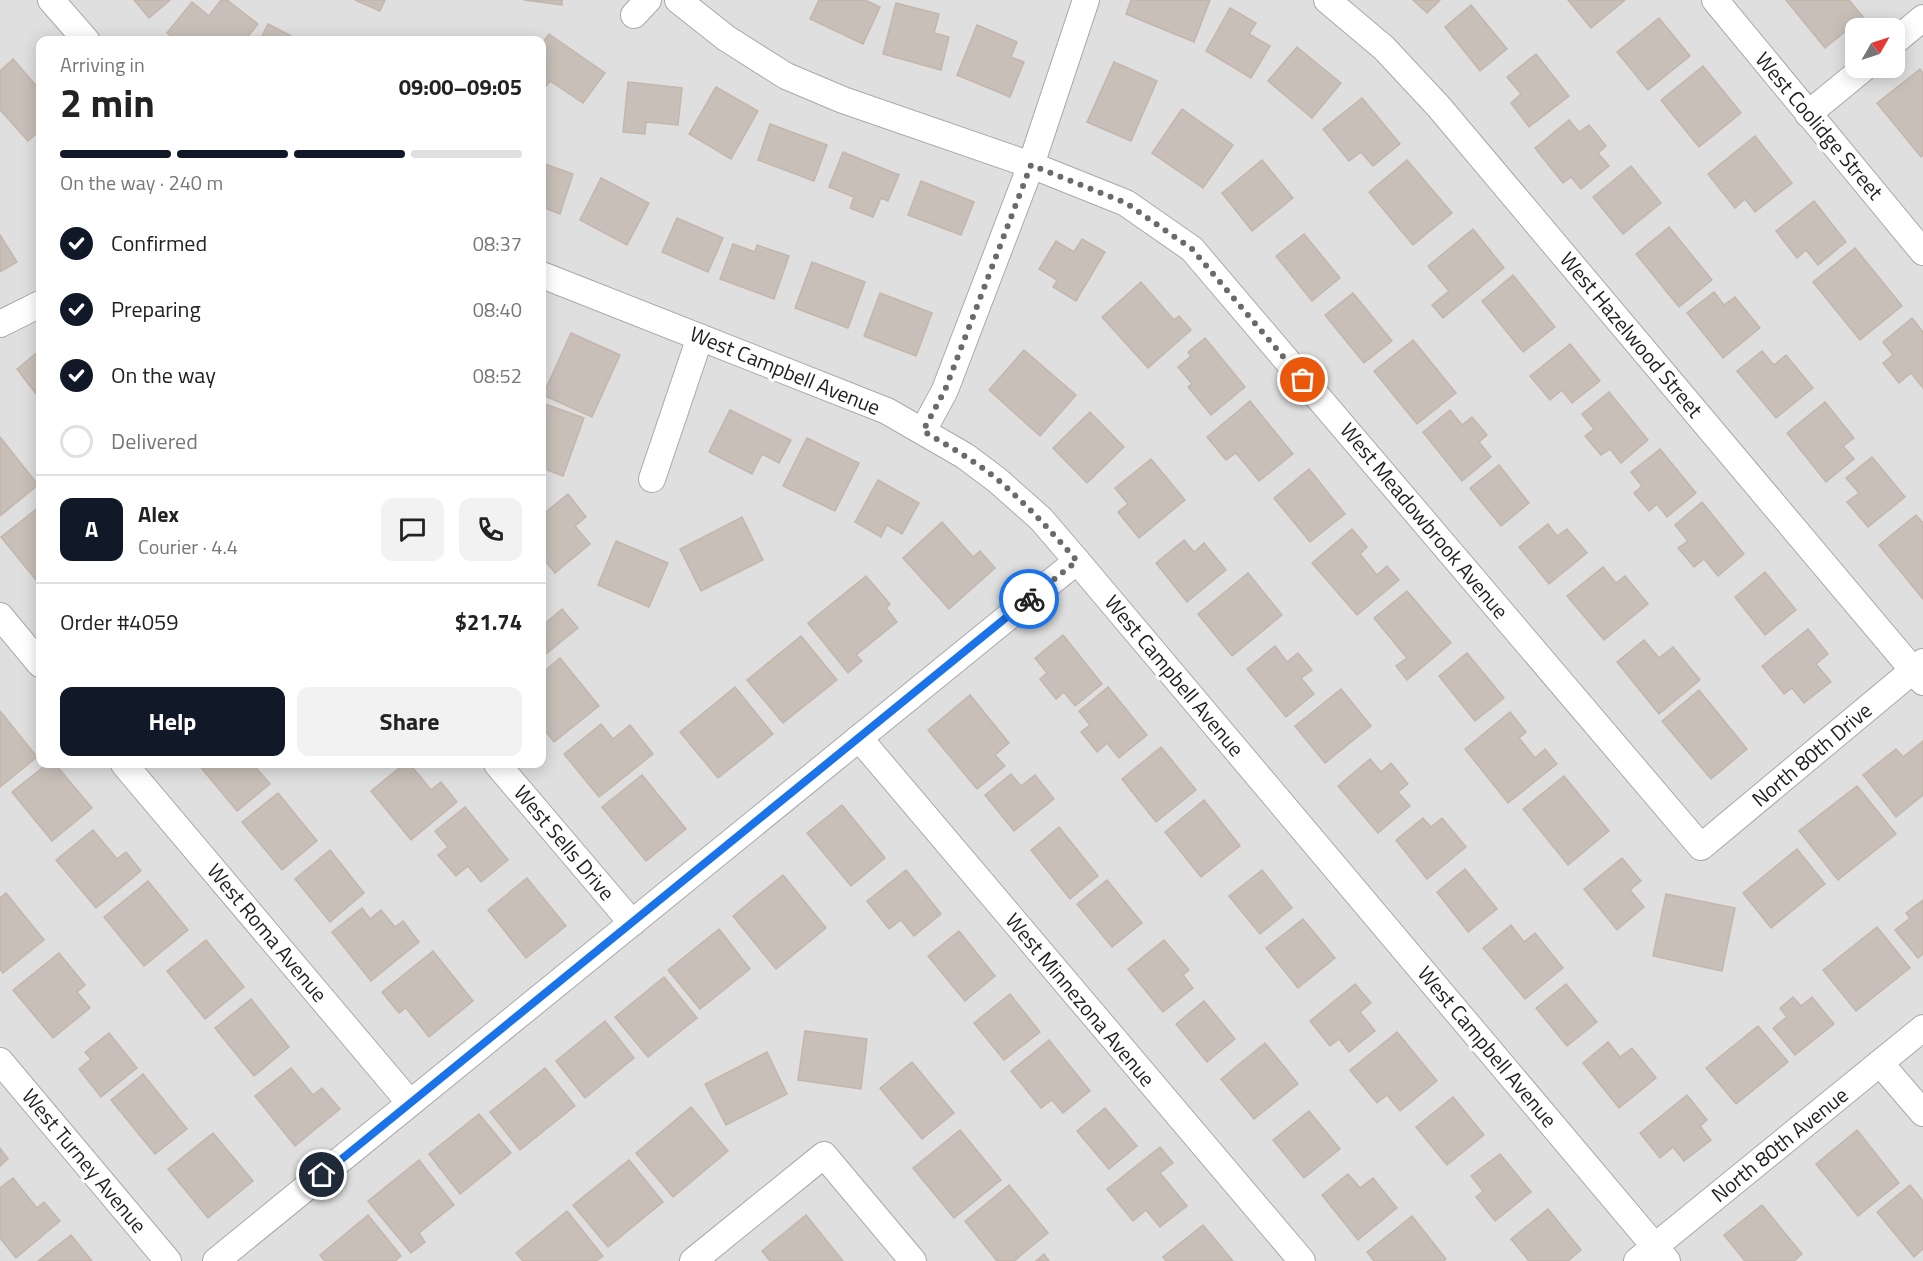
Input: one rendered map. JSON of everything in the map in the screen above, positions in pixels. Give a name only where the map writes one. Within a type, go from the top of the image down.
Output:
[{"type":"street","points":[[51,0],[82,36]]},
{"type":"street","name":"West Meadowbrook Avenue","points":[[678,0],[726,38],[786,76],[843,100],[1031,165],[1126,203],[1192,249],[1701,847]]},
{"type":"street","points":[[923,431],[945,390],[1031,165],[1086,0]]},
{"type":"street","name":"West Hazelwood Street","points":[[1327,0],[1384,48],[1439,106],[1920,671]]},
{"type":"street","name":"West Coolidge Street","points":[[1715,0],[1923,252]]},
{"type":"street","points":[[1905,33],[1923,18]]},
{"type":"street","points":[[1808,114],[1852,78]]},
{"type":"street","name":"West Campbell Avenue","points":[[546,277],[887,411],[965,456],[997,480],[1041,519],[1077,561],[1653,1256]]},
{"type":"street","points":[[0,324],[36,306]]},
{"type":"street","points":[[652,479],[700,337]]},
{"type":"street","points":[[216,1261],[1077,561]]},
{"type":"street","points":[[0,616],[36,659]]},
{"type":"street","name":"North 80th Drive","points":[[1701,847],[1920,671]]},
{"type":"street","name":"West Minnezona Avenue","points":[[859,738],[1302,1261]]},
{"type":"street","name":"West Roma Avenue","points":[[127,768],[410,1103]]},
{"type":"street","name":"West Sells Drive","points":[[500,768],[632,923]]},
{"type":"street","name":"North 80th Avenue","points":[[1653,1256],[1923,1028]]},
{"type":"street","name":"West Turney Avenue","points":[[0,1061],[168,1261]]},
{"type":"street","points":[[1880,1062],[1923,1113]]},
{"type":"street","points":[[693,1261],[824,1155],[913,1261]]},
{"type":"shaded area","points":[[0,0],[1923,0],[1923,1261],[0,1261]]},
{"type":"building","points":[[134,0],[170,0],[149,18]]},
{"type":"building","points":[[221,0],[227,0],[258,24],[248,36],[171,36],[167,33],[192,2],[209,16]]},
{"type":"building","points":[[355,0],[385,0],[380,11]]},
{"type":"building","points":[[524,0],[562,0],[562,5]]},
{"type":"building","points":[[819,0],[865,0],[880,7],[863,44],[810,19]]},
{"type":"building","points":[[1131,0],[1210,0],[1194,42],[1126,14]]},
{"type":"building","points":[[1413,0],[1440,0],[1427,13]]},
{"type":"building","points":[[1568,0],[1625,0],[1591,28]]},
{"type":"building","points":[[1786,0],[1849,0],[1863,17],[1845,18],[1845,32],[1825,48]]},
{"type":"building","points":[[896,3],[939,14],[934,33],[949,37],[941,70],[883,54]]},
{"type":"building","points":[[1471,5],[1507,49],[1480,71],[1445,27]]},
{"type":"building","points":[[1230,8],[1256,23],[1249,34],[1270,46],[1251,78],[1206,51]]},
{"type":"building","points":[[1659,18],[1690,56],[1648,90],[1617,52]]},
{"type":"building","points":[[268,24],[291,36],[262,36]]},
{"type":"building","points":[[977,25],[1017,42],[1011,57],[1024,62],[1010,97],[957,75]]},
{"type":"building","points":[[549,34],[605,73],[583,103],[550,81],[546,86],[546,38]]},
{"type":"building","points":[[1297,47],[1341,83],[1312,118],[1268,81]]},
{"type":"building","points":[[1536,54],[1569,96],[1529,127],[1511,103],[1521,94],[1507,77]]},
{"type":"building","points":[[13,59],[36,85],[36,134],[28,141],[0,110],[0,71]]},
{"type":"building","points":[[1114,62],[1157,81],[1131,141],[1087,122]]},
{"type":"building","points":[[1703,66],[1741,113],[1699,147],[1661,100]]},
{"type":"building","points":[[1920,69],[1923,73],[1923,155],[1921,157],[1877,103]]},
{"type":"building","points":[[628,82],[682,88],[678,125],[646,122],[645,134],[623,132]]},
{"type":"building","points":[[716,87],[758,111],[731,159],[689,134]]},
{"type":"building","points":[[1362,98],[1400,144],[1373,166],[1361,152],[1349,161],[1323,129]]},
{"type":"building","points":[[1182,109],[1233,145],[1203,188],[1152,153]]},
{"type":"building","points":[[1569,120],[1579,132],[1589,125],[1606,146],[1598,153],[1609,166],[1581,189],[1571,177],[1563,183],[1535,148]]},
{"type":"building","points":[[770,124],[827,145],[814,181],[758,160]]},
{"type":"building","points":[[1755,136],[1792,183],[1755,212],[1745,199],[1735,208],[1708,174]]},
{"type":"building","points":[[843,152],[899,175],[888,201],[881,198],[873,217],[850,208],[854,197],[829,187]]},
{"type":"building","points":[[1262,160],[1293,198],[1252,231],[1222,193]]},
{"type":"building","points":[[1407,160],[1452,213],[1413,245],[1369,192]]},
{"type":"building","points":[[546,164],[573,174],[560,214],[546,209]]},
{"type":"building","points":[[1631,166],[1661,203],[1623,234],[1593,197]]},
{"type":"building","points":[[601,178],[649,203],[627,245],[580,220]]},
{"type":"building","points":[[921,181],[974,202],[961,235],[908,215]]},
{"type":"building","points":[[1814,201],[1846,242],[1818,265],[1806,250],[1797,258],[1776,231]]},
{"type":"building","points":[[677,218],[723,238],[708,272],[662,252]]},
{"type":"building","points":[[1669,227],[1712,280],[1679,307],[1636,254]]},
{"type":"building","points":[[1473,229],[1504,268],[1443,318],[1432,305],[1449,291],[1428,266]]},
{"type":"building","points":[[1304,234],[1340,278],[1312,301],[1276,256]]},
{"type":"building","points":[[0,235],[17,262],[0,272]]},
{"type":"building","points":[[1082,239],[1105,252],[1076,301],[1053,287],[1057,280],[1039,269],[1056,241],[1074,252]]},
{"type":"building","points":[[733,244],[755,252],[757,245],[789,256],[774,299],[720,279]]},
{"type":"building","points":[[1855,248],[1902,306],[1860,340],[1813,282]]},
{"type":"building","points":[[812,262],[865,282],[848,328],[795,308]]},
{"type":"building","points":[[1513,275],[1555,327],[1523,352],[1482,301]]},
{"type":"building","points":[[1141,282],[1174,320],[1179,316],[1191,330],[1148,368],[1102,317]]},
{"type":"building","points":[[1714,292],[1724,305],[1735,297],[1760,328],[1723,358],[1687,313]]},
{"type":"building","points":[[880,293],[932,313],[916,356],[864,336]]},
{"type":"building","points":[[1353,293],[1392,341],[1364,363],[1325,315]]},
{"type":"building","points":[[1912,318],[1923,332],[1923,388],[1911,373],[1899,383],[1883,363],[1893,355],[1883,342]]},
{"type":"building","points":[[571,333],[620,355],[592,417],[546,396],[546,388]]},
{"type":"building","points":[[1205,338],[1245,387],[1211,415],[1188,387],[1192,384],[1178,367],[1191,356],[1188,352]]},
{"type":"building","points":[[1413,340],[1456,393],[1417,424],[1374,371]]},
{"type":"building","points":[[1570,344],[1600,381],[1572,403],[1562,390],[1550,400],[1530,376]]},
{"type":"building","points":[[1024,350],[1076,395],[1040,436],[989,390]]},
{"type":"building","points":[[1762,351],[1774,365],[1786,355],[1813,388],[1776,418],[1737,371]]},
{"type":"building","points":[[36,353],[36,394],[17,369]]},
{"type":"building","points":[[1609,392],[1648,440],[1621,463],[1610,449],[1601,455],[1585,436],[1594,429],[1582,414]]},
{"type":"building","points":[[1250,401],[1293,454],[1259,481],[1236,453],[1226,460],[1207,437]]},
{"type":"building","points":[[1825,402],[1854,438],[1843,446],[1854,459],[1826,482],[1787,433]]},
{"type":"building","points":[[546,404],[584,418],[563,476],[546,470]]},
{"type":"building","points":[[730,410],[791,440],[779,463],[762,454],[752,474],[709,452]]},
{"type":"building","points":[[1450,410],[1462,425],[1472,417],[1487,435],[1479,442],[1491,457],[1462,481],[1423,432]]},
{"type":"building","points":[[1090,412],[1124,447],[1087,483],[1053,448]]},
{"type":"building","points":[[0,437],[36,482],[36,487],[0,516]]},
{"type":"building","points":[[807,438],[859,463],[835,511],[783,486]]},
{"type":"building","points":[[1660,449],[1696,493],[1667,517],[1657,504],[1649,511],[1634,493],[1642,486],[1631,472]]},
{"type":"building","points":[[1872,457],[1905,497],[1868,527],[1847,502],[1859,493],[1846,478]]},
{"type":"building","points":[[1151,459],[1185,500],[1139,538],[1118,512],[1128,504],[1115,488]]},
{"type":"building","points":[[1499,465],[1529,503],[1501,526],[1470,488]]},
{"type":"building","points":[[1309,469],[1345,514],[1310,542],[1274,498]]},
{"type":"building","points":[[878,480],[919,503],[902,534],[887,525],[881,537],[855,522]]},
{"type":"building","points":[[568,494],[586,517],[575,526],[590,544],[555,573],[546,562],[546,512]]},
{"type":"building","points":[[1702,502],[1744,554],[1718,576],[1704,559],[1694,567],[1678,548],[1688,541],[1675,525]]},
{"type":"building","points":[[36,509],[36,580],[1,537]]},
{"type":"building","points":[[1916,515],[1923,523],[1923,599],[1879,545]]},
{"type":"building","points":[[742,517],[763,560],[701,591],[680,549]]},
{"type":"building","points":[[942,522],[973,557],[980,551],[995,568],[949,609],[903,558]]},
{"type":"building","points":[[1548,524],[1557,536],[1567,529],[1587,553],[1549,584],[1519,547]]},
{"type":"building","points":[[1352,529],[1367,547],[1360,554],[1377,575],[1387,566],[1399,580],[1357,615],[1312,563]]},
{"type":"building","points":[[1184,540],[1194,552],[1204,543],[1226,570],[1187,602],[1156,563]]},
{"type":"building","points":[[616,541],[668,563],[649,607],[598,585]]},
{"type":"building","points":[[1603,567],[1616,583],[1625,576],[1648,604],[1604,640],[1567,596]]},
{"type":"building","points":[[1765,572],[1796,610],[1765,635],[1735,597]]},
{"type":"building","points":[[1248,573],[1282,615],[1232,656],[1198,614]]},
{"type":"building","points":[[866,576],[890,604],[886,608],[897,622],[856,655],[862,661],[848,673],[808,623]]},
{"type":"building","points":[[1407,591],[1451,643],[1407,680],[1396,666],[1407,658],[1374,618]]},
{"type":"building","points":[[562,609],[578,628],[546,654],[546,623]]},
{"type":"building","points":[[1808,629],[1828,654],[1816,664],[1831,682],[1804,703],[1792,688],[1784,694],[1762,666]]},
{"type":"building","points":[[1063,635],[1102,684],[1075,706],[1064,692],[1056,699],[1040,679],[1047,673],[1035,658]]},
{"type":"building","points":[[801,636],[837,680],[783,723],[747,680]]},
{"type":"building","points":[[1644,640],[1659,658],[1673,647],[1700,680],[1659,714],[1617,662]]},
{"type":"building","points":[[1275,646],[1287,662],[1298,653],[1312,670],[1301,678],[1314,694],[1286,717],[1247,669]]},
{"type":"building","points":[[1467,653],[1504,698],[1475,721],[1439,676]]},
{"type":"building","points":[[560,658],[599,706],[554,742],[546,732],[546,670]]},
{"type":"building","points":[[735,687],[773,734],[718,778],[680,732]]},
{"type":"building","points":[[1108,687],[1147,735],[1119,758],[1107,743],[1097,752],[1081,732],[1090,725],[1079,711]]},
{"type":"building","points":[[1341,689],[1371,726],[1325,763],[1295,726]]},
{"type":"building","points":[[1699,690],[1747,749],[1711,779],[1662,721]]},
{"type":"building","points":[[970,695],[1009,743],[995,755],[1005,766],[977,789],[928,730]]},
{"type":"building","points":[[0,711],[36,758],[0,787]]},
{"type":"building","points":[[1510,712],[1526,732],[1519,738],[1535,758],[1545,749],[1557,764],[1508,803],[1465,749]]},
{"type":"building","points":[[601,724],[613,739],[630,725],[653,754],[599,797],[564,754]]},
{"type":"building","points":[[1923,741],[1923,795],[1896,817],[1863,775],[1896,749],[1903,757]]},
{"type":"building","points":[[1161,747],[1196,790],[1156,822],[1122,779]]},
{"type":"building","points":[[1370,759],[1381,772],[1391,763],[1408,784],[1398,792],[1410,806],[1378,833],[1338,786]]},
{"type":"building","points":[[42,768],[58,768],[92,808],[52,841],[12,792]]},
{"type":"building","points":[[201,768],[256,768],[270,784],[237,811]]},
{"type":"building","points":[[399,768],[413,768],[431,790],[441,782],[457,802],[411,840],[371,791]]},
{"type":"building","points":[[1011,774],[1021,786],[1035,775],[1054,799],[1014,831],[985,795]]},
{"type":"building","points":[[642,775],[686,829],[646,861],[602,807]]},
{"type":"building","points":[[1564,776],[1609,831],[1568,865],[1523,809]]},
{"type":"building","points":[[1857,786],[1896,834],[1838,880],[1799,831]]},
{"type":"building","points":[[278,793],[317,841],[282,870],[242,822]]},
{"type":"building","points":[[1204,800],[1240,846],[1201,877],[1165,832]]},
{"type":"building","points":[[842,805],[885,858],[851,886],[807,833]]},
{"type":"building","points":[[465,807],[508,860],[481,882],[468,866],[456,876],[438,855],[448,847],[435,831]]},
{"type":"building","points":[[1423,818],[1431,827],[1442,818],[1466,847],[1427,879],[1396,840]]},
{"type":"building","points":[[1059,827],[1098,876],[1070,899],[1031,850]]},
{"type":"building","points":[[93,830],[117,859],[126,852],[141,871],[96,908],[56,860]]},
{"type":"building","points":[[1797,849],[1825,884],[1771,928],[1743,893]]},
{"type":"building","points":[[330,850],[364,893],[330,922],[295,879]]},
{"type":"building","points":[[1622,858],[1641,881],[1630,890],[1644,907],[1617,930],[1584,889]]},
{"type":"building","points":[[1465,869],[1497,909],[1468,932],[1437,892]]},
{"type":"building","points":[[906,870],[941,914],[914,936],[901,920],[889,929],[867,901]]},
{"type":"building","points":[[1262,870],[1292,908],[1260,934],[1229,896]]},
{"type":"building","points":[[783,875],[826,928],[776,969],[733,916]]},
{"type":"building","points":[[527,878],[566,926],[526,958],[488,910]]},
{"type":"building","points":[[1107,880],[1142,923],[1112,947],[1077,904]]},
{"type":"building","points":[[148,881],[188,930],[144,966],[104,917]]},
{"type":"building","points":[[6,893],[44,940],[3,973],[0,969],[0,898]]},
{"type":"building","points":[[1666,894],[1735,908],[1722,971],[1653,956]]},
{"type":"building","points":[[1923,900],[1923,954],[1918,958],[1895,930],[1910,918],[1906,913]]},
{"type":"building","points":[[362,908],[370,919],[381,910],[395,927],[403,921],[419,942],[371,981],[332,932]]},
{"type":"building","points":[[1303,919],[1335,958],[1298,988],[1266,948]]},
{"type":"building","points":[[1511,925],[1524,942],[1535,933],[1563,968],[1525,999],[1483,948]]},
{"type":"building","points":[[1877,927],[1910,968],[1856,1011],[1823,970]]},
{"type":"building","points":[[719,929],[750,969],[700,1009],[668,970]]},
{"type":"building","points":[[959,931],[995,976],[965,1001],[928,956]]},
{"type":"building","points":[[206,940],[244,987],[205,1019],[167,971]]},
{"type":"building","points":[[1164,940],[1189,970],[1183,975],[1193,988],[1163,1012],[1128,969]]},
{"type":"building","points":[[433,951],[473,1001],[429,1037],[406,1008],[399,1013],[382,992]]},
{"type":"building","points":[[59,953],[85,985],[77,992],[90,1008],[53,1038],[13,990]]},
{"type":"building","points":[[664,977],[697,1018],[648,1057],[615,1017]]},
{"type":"building","points":[[1355,984],[1371,1003],[1360,1012],[1375,1031],[1349,1052],[1339,1039],[1330,1046],[1310,1021]]},
{"type":"building","points":[[1566,984],[1597,1022],[1567,1046],[1536,1008]]},
{"type":"building","points":[[1010,994],[1040,1032],[1004,1060],[974,1023]]},
{"type":"building","points":[[1793,997],[1801,1006],[1812,997],[1834,1024],[1795,1055],[1773,1028],[1787,1017],[1780,1008]]},
{"type":"building","points":[[251,999],[289,1047],[254,1076],[215,1028]]},
{"type":"building","points":[[1204,1001],[1235,1039],[1207,1062],[1176,1024]]},
{"type":"building","points":[[605,1021],[634,1058],[585,1098],[556,1061]]},
{"type":"building","points":[[1758,1026],[1788,1062],[1736,1104],[1706,1068]]},
{"type":"building","points":[[805,1031],[867,1039],[861,1089],[798,1080]]},
{"type":"building","points":[[1397,1032],[1437,1081],[1400,1111],[1387,1095],[1377,1103],[1350,1070]]},
{"type":"building","points":[[109,1033],[137,1068],[101,1097],[79,1069],[91,1059],[85,1052]]},
{"type":"building","points":[[1049,1040],[1090,1091],[1063,1113],[1052,1100],[1041,1108],[1011,1071]]},
{"type":"building","points":[[1608,1042],[1620,1057],[1632,1048],[1656,1078],[1619,1108],[1583,1063]]},
{"type":"building","points":[[1265,1043],[1298,1084],[1254,1119],[1221,1079]]},
{"type":"building","points":[[767,1052],[787,1094],[726,1125],[705,1084]]},
{"type":"building","points":[[912,1062],[954,1113],[922,1139],[880,1088]]},
{"type":"building","points":[[291,1068],[313,1095],[322,1088],[340,1109],[295,1146],[255,1096]]},
{"type":"building","points":[[545,1068],[575,1106],[520,1150],[490,1112]]},
{"type":"building","points":[[143,1074],[187,1129],[155,1154],[111,1100]]},
{"type":"building","points":[[1687,1095],[1707,1120],[1700,1126],[1711,1140],[1684,1161],[1673,1147],[1660,1158],[1640,1133]]},
{"type":"building","points":[[1453,1097],[1484,1135],[1447,1165],[1416,1127]]},
{"type":"building","points":[[691,1107],[728,1151],[673,1197],[636,1153]]},
{"type":"building","points":[[1105,1108],[1137,1146],[1109,1169],[1077,1131]]},
{"type":"building","points":[[1309,1111],[1340,1149],[1304,1178],[1273,1140]]},
{"type":"building","points":[[479,1114],[511,1153],[460,1194],[429,1154]]},
{"type":"building","points":[[960,1130],[1001,1180],[954,1218],[913,1168]]},
{"type":"building","points":[[1857,1130],[1899,1183],[1858,1216],[1816,1164]]},
{"type":"building","points":[[213,1133],[253,1181],[208,1218],[168,1169]]},
{"type":"building","points":[[1160,1147],[1173,1163],[1160,1173],[1187,1206],[1160,1227],[1146,1210],[1133,1221],[1107,1189]]},
{"type":"building","points":[[0,1148],[8,1159],[0,1166]]},
{"type":"building","points":[[1500,1154],[1531,1192],[1495,1221],[1476,1197],[1483,1191],[1471,1176]]},
{"type":"building","points":[[419,1160],[454,1205],[419,1233],[425,1242],[411,1253],[368,1201]]},
{"type":"building","points":[[629,1160],[663,1202],[608,1247],[573,1205]]},
{"type":"building","points":[[1348,1174],[1360,1188],[1373,1178],[1397,1208],[1358,1240],[1322,1195]]},
{"type":"building","points":[[13,1178],[37,1208],[44,1202],[60,1221],[16,1258],[0,1238],[0,1188]]},
{"type":"building","points":[[1009,1185],[1048,1233],[1014,1261],[997,1261],[965,1221]]},
{"type":"building","points":[[1910,1185],[1923,1201],[1923,1249],[1914,1257],[1877,1212]]},
{"type":"building","points":[[1762,1205],[1802,1254],[1794,1261],[1745,1261],[1724,1235]]},
{"type":"building","points":[[1548,1209],[1581,1250],[1568,1261],[1529,1261],[1511,1239]]},
{"type":"building","points":[[567,1211],[603,1256],[596,1261],[523,1261],[516,1253]]},
{"type":"building","points":[[368,1215],[401,1256],[395,1261],[325,1261],[320,1255]]},
{"type":"building","points":[[806,1215],[843,1261],[770,1261],[762,1251]]},
{"type":"building","points":[[1412,1216],[1446,1259],[1443,1261],[1374,1261],[1367,1252]]},
{"type":"building","points":[[1203,1225],[1233,1261],[1166,1261],[1163,1257]]},
{"type":"building","points":[[71,1235],[92,1261],[38,1261]]},
{"type":"building","points":[[1044,1254],[1049,1261],[1036,1261]]},
{"type":"way so far","points":[[1029,599],[1077,561],[1041,519],[997,480],[965,456],[923,431],[945,390],[1031,165],[1126,203],[1192,249],[1303,380]]},
{"type":"route","points":[[322,1175],[1029,599]]}]
